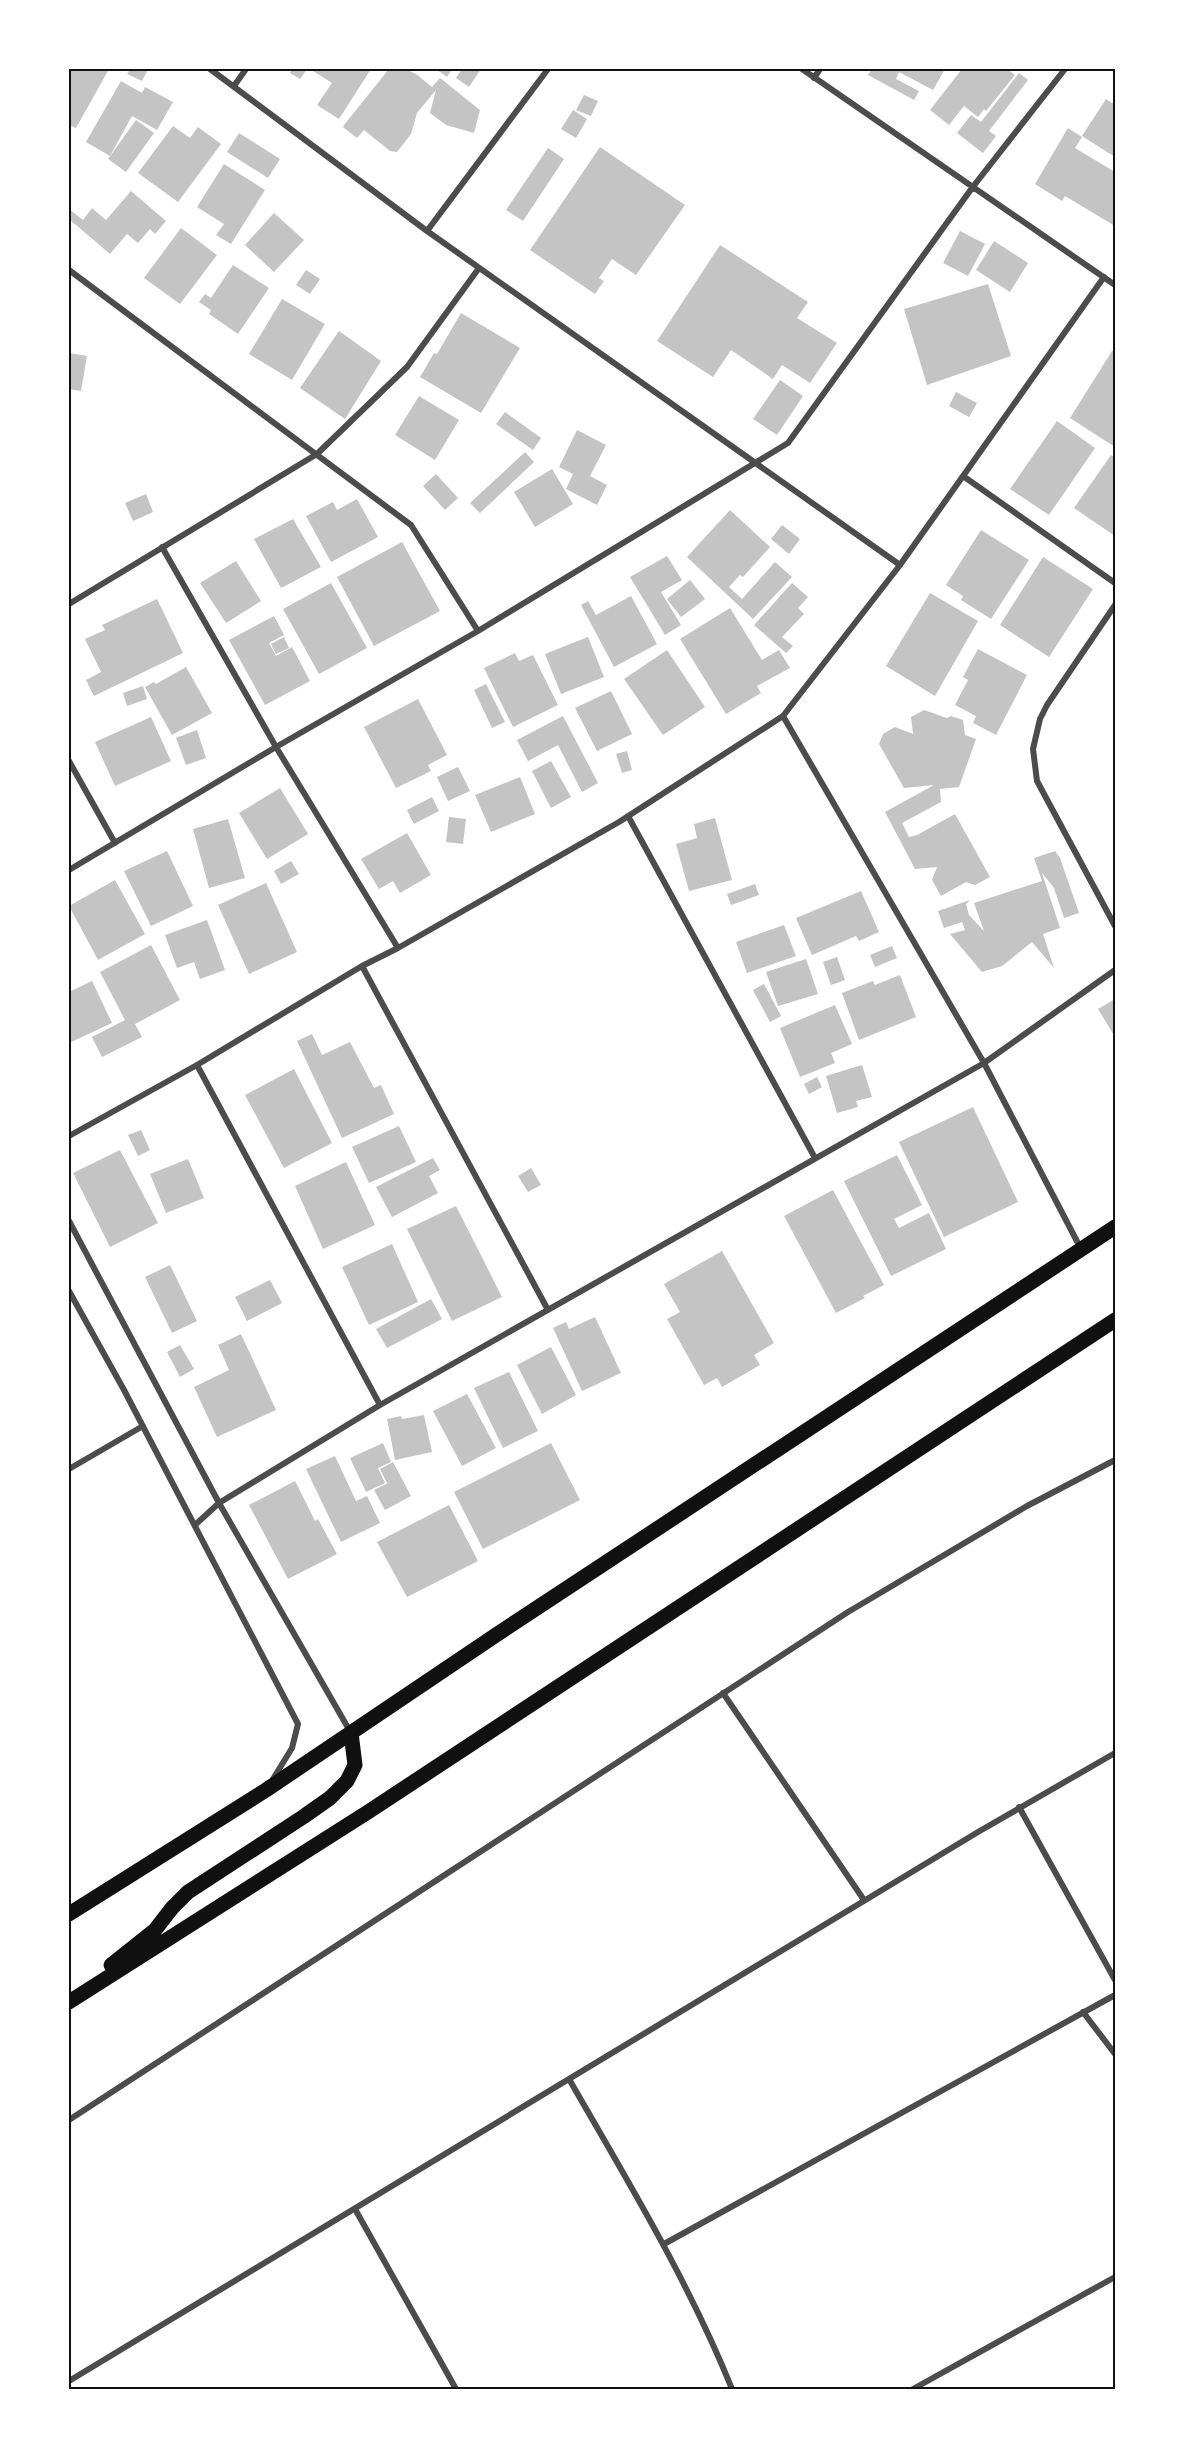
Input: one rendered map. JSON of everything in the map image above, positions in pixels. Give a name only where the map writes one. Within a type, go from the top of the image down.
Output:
[{"type":"main road","points":[[69,1914],[266,1790],[496,1635],[1115,1227]]},
{"type":"main road","points":[[69,2000],[368,1812],[1115,1320]]},
{"type":"main road","points":[[69,2000],[155,1930],[188,1892],[303,1817],[348,1781],[355,1765],[351,1733]]},
{"type":"street","points":[[210,69],[427,231],[900,565]]},
{"type":"street","points":[[234,86],[246,69]]},
{"type":"street","points":[[427,231],[548,69]]},
{"type":"street","points":[[802,69],[1115,285]]},
{"type":"street","points":[[814,78],[820,69]]},
{"type":"street","points":[[69,870],[478,631],[757,464],[788,443],[972,188],[1065,69]]},
{"type":"street","points":[[69,604],[317,454],[407,367],[479,268]]},
{"type":"street","points":[[69,270],[411,525],[478,631]]},
{"type":"street","points":[[69,1136],[197,1065],[362,966],[398,948],[628,816],[783,716],[900,565],[1104,277]]},
{"type":"street","points":[[963,476],[1115,583]]},
{"type":"street","points":[[162,547],[276,747],[398,948]]},
{"type":"street","points":[[1115,605],[1047,705],[1040,719],[1033,749],[1033,765],[1043,795],[1115,926]]},
{"type":"street","points":[[783,716],[984,1063],[1081,1249]]},
{"type":"street","points":[[69,761],[115,843]]},
{"type":"street","points":[[628,816],[815,1158]]},
{"type":"street","points":[[362,966],[548,1310]]},
{"type":"street","points":[[195,1525],[219,1503],[380,1405],[984,1063],[1115,970]]},
{"type":"street","points":[[197,1065],[380,1405]]},
{"type":"street","points":[[69,1221],[219,1503],[351,1733]]},
{"type":"street","points":[[69,1291],[143,1426],[298,1724],[292,1748],[266,1790]]},
{"type":"street","points":[[69,1469],[143,1426]]},
{"type":"street","points":[[69,2120],[858,1606],[1027,1506],[1115,1460]]},
{"type":"street","points":[[723,1693],[864,1900]]},
{"type":"street","points":[[69,2381],[864,1900],[1019,1807],[1115,1753]]},
{"type":"street","points":[[1019,1807],[1115,1980]]},
{"type":"street","points":[[664,2244],[1115,1995]]},
{"type":"street","points":[[1083,2012],[1115,2054]]},
{"type":"street","points":[[569,2079],[664,2244],[711,2338],[732,2389]]},
{"type":"street","points":[[355,2209],[456,2389]]},
{"type":"street","points":[[913,2389],[1115,2277]]},
{"type":"building","points":[[69,69],[109,69],[76,128],[69,125]]},
{"type":"building","points":[[130,69],[148,69],[142,81],[127,74]]},
{"type":"building","points":[[293,69],[307,69],[300,79],[290,73]]},
{"type":"building","points":[[310,69],[371,69],[339,119],[317,105],[332,83]]},
{"type":"building","points":[[389,69],[405,69],[416,74],[432,87],[440,78],[480,110],[474,133],[446,125],[430,113],[436,90],[417,113],[411,134],[397,152],[390,151],[364,130],[357,138],[343,127]]},
{"type":"building","points":[[436,69],[452,69],[447,77]]},
{"type":"building","points":[[462,69],[481,69],[469,87],[456,78]]},
{"type":"building","points":[[872,69],[945,69],[933,90],[899,72],[896,79],[919,91],[914,100],[868,75]]},
{"type":"building","points":[[962,69],[1007,69],[1015,75],[986,111],[984,109],[978,117],[964,106],[949,125],[930,110]]},
{"type":"building","points":[[1019,73],[1028,80],[989,131],[996,136],[983,153],[957,133],[971,115],[981,122]]},
{"type":"building","points":[[121,81],[142,93],[145,87],[173,102],[157,130],[132,116],[110,156],[86,142]]},
{"type":"building","points":[[584,95],[598,101],[591,116],[576,110]]},
{"type":"building","points":[[1106,99],[1115,105],[1115,157],[1082,136]]},
{"type":"building","points":[[573,110],[587,119],[576,138],[561,129]]},
{"type":"building","points":[[136,120],[154,133],[126,172],[108,159]]},
{"type":"building","points":[[173,126],[190,138],[198,127],[221,144],[178,202],[138,173]]},
{"type":"building","points":[[1068,128],[1082,137],[1075,148],[1115,172],[1115,226],[1065,196],[1062,201],[1035,184]]},
{"type":"building","points":[[239,133],[280,159],[268,178],[227,152]]},
{"type":"building","points":[[600,147],[685,205],[636,275],[612,259],[599,278],[604,281],[595,294],[530,250]]},
{"type":"building","points":[[548,148],[564,159],[523,221],[506,210]]},
{"type":"building","points":[[224,164],[265,190],[231,244],[216,235],[224,224],[197,207]]},
{"type":"building","points":[[131,191],[166,221],[155,234],[150,229],[138,243],[127,234],[110,254],[69,219],[69,209],[83,220],[92,208],[106,220]]},
{"type":"building","points":[[274,213],[304,240],[274,272],[245,245]]},
{"type":"building","points":[[181,228],[217,255],[180,304],[144,278]]},
{"type":"building","points":[[960,231],[985,244],[968,276],[943,263]]},
{"type":"building","points":[[994,241],[1028,263],[1010,292],[976,270]]},
{"type":"building","points":[[720,245],[808,302],[797,318],[837,343],[810,383],[782,365],[773,379],[731,350],[713,377],[657,341]]},
{"type":"building","points":[[233,265],[269,288],[238,334],[209,314],[211,310],[199,302],[205,294],[211,298]]},
{"type":"building","points":[[306,270],[320,279],[310,294],[296,285]]},
{"type":"building","points":[[988,284],[1011,356],[927,385],[904,309]]},
{"type":"building","points":[[282,299],[325,324],[292,380],[249,354]]},
{"type":"building","points":[[461,313],[520,348],[481,413],[420,377],[434,353],[437,354]]},
{"type":"building","points":[[339,331],[381,361],[345,419],[300,388]]},
{"type":"building","points":[[1112,351],[1115,353],[1115,447],[1070,418]]},
{"type":"building","points":[[69,353],[87,356],[81,391],[69,389]]},
{"type":"building","points":[[780,380],[803,396],[777,435],[753,419]]},
{"type":"building","points":[[956,392],[977,403],[969,417],[949,406]]},
{"type":"building","points":[[419,396],[459,420],[435,460],[395,435]]},
{"type":"building","points":[[505,412],[541,438],[533,450],[496,424]]},
{"type":"building","points":[[1057,421],[1095,448],[1049,515],[1010,489]]},
{"type":"building","points":[[577,430],[606,445],[590,476],[607,485],[597,505],[566,489],[573,474],[559,467]]},
{"type":"building","points":[[525,452],[534,462],[480,513],[470,503]]},
{"type":"building","points":[[1111,455],[1115,458],[1115,536],[1074,508]]},
{"type":"building","points":[[552,469],[573,504],[535,527],[514,492]]},
{"type":"building","points":[[436,474],[458,498],[445,510],[423,486]]},
{"type":"building","points":[[146,494],[153,512],[133,521],[125,503]]},
{"type":"building","points":[[357,499],[378,537],[331,562],[306,516],[333,502],[337,510]]},
{"type":"building","points":[[730,510],[770,547],[743,577],[740,575],[729,587],[742,599],[775,562],[792,577],[753,619],[687,557]]},
{"type":"building","points":[[293,519],[321,567],[281,588],[254,539]]},
{"type":"building","points":[[782,525],[800,539],[789,554],[771,539]]},
{"type":"building","points":[[981,530],[1029,560],[991,619],[961,600],[963,596],[946,585]]},
{"type":"building","points":[[402,542],[440,611],[374,646],[337,577]]},
{"type":"building","points":[[667,556],[682,580],[661,592],[681,625],[665,635],[630,577]]},
{"type":"building","points":[[1043,557],[1093,589],[1049,657],[1000,625]]},
{"type":"building","points":[[236,561],[261,601],[226,623],[200,583]]},
{"type":"building","points":[[690,580],[705,599],[681,617],[667,599]]},
{"type":"building","points":[[331,583],[367,648],[319,674],[283,609]]},
{"type":"building","points":[[792,583],[808,597],[798,608],[804,614],[782,637],[793,646],[786,653],[754,625]]},
{"type":"building","points":[[930,593],[978,621],[935,696],[886,666]]},
{"type":"building","points":[[631,596],[657,644],[614,667],[581,605],[588,601],[596,615]]},
{"type":"building","points":[[157,599],[183,653],[94,696],[86,680],[101,672],[85,639],[105,630],[102,625]]},
{"type":"building","points":[[730,608],[762,660],[779,650],[790,668],[757,686],[761,693],[726,714],[680,639]]},
{"type":"building","points":[[274,616],[284,635],[269,643],[276,656],[292,647],[310,681],[265,705],[229,640]]},
{"type":"building","points":[[284,637],[289,648],[276,654],[271,644]]},
{"type":"building","points":[[588,637],[604,677],[561,694],[545,654]]},
{"type":"building","points":[[978,649],[1027,675],[996,735],[973,723],[976,716],[955,705],[968,680],[963,677]]},
{"type":"building","points":[[667,650],[705,707],[663,735],[624,679]]},
{"type":"building","points":[[515,653],[519,661],[533,655],[558,705],[513,727],[484,668]]},
{"type":"building","points":[[186,667],[212,713],[172,735],[145,687],[154,682],[156,684]]},
{"type":"building","points":[[486,684],[505,722],[492,728],[474,690]]},
{"type":"building","points":[[143,686],[147,699],[127,706],[123,693]]},
{"type":"building","points":[[611,691],[632,734],[597,751],[575,708]]},
{"type":"building","points":[[418,699],[447,755],[428,765],[431,771],[396,788],[364,727]]},
{"type":"building","points":[[924,710],[947,718],[951,716],[963,720],[965,735],[976,739],[959,787],[940,789],[941,802],[902,823],[909,837],[955,814],[990,877],[975,885],[966,882],[941,896],[932,880],[937,867],[915,869],[885,812],[934,785],[904,788],[879,744],[883,734],[895,727],[913,734],[911,717]]},
{"type":"building","points":[[563,716],[598,783],[582,792],[558,745],[528,761],[517,740]]},
{"type":"building","points":[[151,717],[171,761],[115,786],[95,742]]},
{"type":"building","points":[[197,730],[206,758],[186,765],[176,738]]},
{"type":"building","points":[[627,751],[632,770],[622,773],[616,754]]},
{"type":"building","points":[[551,761],[571,797],[551,808],[532,771]]},
{"type":"building","points":[[458,767],[470,791],[448,801],[437,777]]},
{"type":"building","points":[[520,777],[535,814],[491,832],[475,795]]},
{"type":"building","points":[[280,788],[308,834],[267,859],[239,813]]},
{"type":"building","points":[[432,797],[439,811],[414,824],[407,810]]},
{"type":"building","points":[[449,817],[466,819],[463,844],[446,842]]},
{"type":"building","points":[[715,818],[732,880],[689,891],[676,844],[697,838],[694,824]]},
{"type":"building","points":[[228,819],[245,878],[209,888],[193,829]]},
{"type":"building","points":[[407,833],[431,875],[400,893],[393,881],[379,889],[361,859]]},
{"type":"building","points":[[167,851],[193,906],[151,926],[124,871]]},
{"type":"building","points":[[1055,851],[1060,858],[1079,913],[1064,918],[1054,888],[1042,873],[1060,928],[1043,934],[1054,968],[1032,942],[1002,966],[982,972],[950,934],[965,930],[962,922],[944,928],[938,911],[970,900],[966,904],[969,915],[984,931],[974,903],[1042,881],[1034,858]]},
{"type":"building","points":[[291,861],[299,874],[281,884],[274,871]]},
{"type":"building","points":[[115,880],[145,934],[98,960],[69,906]]},
{"type":"building","points":[[266,883],[297,952],[249,974],[218,905]]},
{"type":"building","points":[[755,884],[759,895],[731,905],[727,894]]},
{"type":"building","points":[[861,891],[879,932],[859,941],[856,936],[812,955],[796,918]]},
{"type":"building","points":[[207,920],[225,970],[200,979],[194,962],[177,968],[165,935]]},
{"type":"building","points":[[784,925],[796,956],[747,973],[736,942]]},
{"type":"building","points":[[151,945],[180,1000],[135,1024],[142,1037],[102,1057],[92,1037],[125,1020],[100,972]]},
{"type":"building","points":[[892,946],[897,958],[875,967],[870,955]]},
{"type":"building","points":[[837,957],[845,980],[831,985],[823,962]]},
{"type":"building","points":[[806,959],[818,994],[778,1006],[766,972]]},
{"type":"building","points":[[900,975],[916,1017],[859,1040],[842,993],[873,981],[875,985]]},
{"type":"building","points":[[92,981],[112,1023],[69,1043],[69,992]]},
{"type":"building","points":[[764,984],[781,1016],[770,1022],[753,990]]},
{"type":"building","points":[[1115,999],[1115,1037],[1098,1009]]},
{"type":"building","points":[[835,1005],[852,1044],[831,1053],[835,1063],[800,1077],[780,1028]]},
{"type":"building","points":[[312,1034],[322,1055],[350,1042],[374,1088],[381,1085],[394,1114],[342,1138],[297,1041]]},
{"type":"building","points":[[862,1065],[872,1097],[856,1101],[858,1107],[837,1113],[826,1076]]},
{"type":"building","points":[[294,1069],[332,1143],[284,1168],[245,1095]]},
{"type":"building","points":[[817,1077],[822,1087],[809,1094],[804,1084]]},
{"type":"building","points":[[973,1107],[1018,1202],[944,1237],[899,1142]]},
{"type":"building","points":[[399,1126],[416,1162],[369,1183],[352,1147]]},
{"type":"building","points":[[141,1130],[150,1150],[138,1156],[128,1135]]},
{"type":"building","points":[[120,1150],[158,1223],[110,1247],[73,1173]]},
{"type":"building","points":[[897,1155],[922,1205],[894,1219],[899,1228],[929,1213],[946,1249],[891,1276],[844,1181]]},
{"type":"building","points":[[433,1158],[440,1170],[429,1176],[438,1193],[392,1217],[376,1187]]},
{"type":"building","points":[[188,1159],[204,1198],[166,1213],[150,1174]]},
{"type":"building","points":[[346,1162],[375,1225],[323,1249],[295,1186]]},
{"type":"building","points":[[531,1168],[541,1185],[528,1192],[518,1176]]},
{"type":"building","points":[[833,1190],[884,1285],[836,1313],[784,1216]]},
{"type":"building","points":[[456,1206],[502,1297],[452,1321],[407,1229]]},
{"type":"building","points":[[392,1244],[418,1302],[369,1325],[342,1267]]},
{"type":"building","points":[[722,1251],[774,1343],[754,1355],[760,1365],[722,1387],[717,1378],[704,1385],[667,1319],[680,1312],[664,1284]]},
{"type":"building","points":[[170,1265],[197,1321],[172,1333],[145,1277]]},
{"type":"building","points":[[270,1280],[282,1303],[247,1321],[235,1297]]},
{"type":"building","points":[[431,1299],[442,1319],[387,1348],[376,1329]]},
{"type":"building","points":[[595,1317],[621,1373],[582,1391],[553,1328],[566,1322],[569,1329]]},
{"type":"building","points":[[241,1334],[276,1410],[217,1437],[194,1387],[229,1370],[218,1345]]},
{"type":"building","points":[[180,1345],[194,1369],[180,1377],[167,1352]]},
{"type":"building","points":[[551,1347],[576,1395],[542,1414],[517,1365]]},
{"type":"building","points":[[509,1372],[538,1431],[503,1448],[474,1388]]},
{"type":"building","points":[[467,1394],[496,1448],[462,1466],[433,1411]]},
{"type":"building","points":[[424,1415],[432,1452],[395,1460],[387,1419]]},
{"type":"building","points":[[383,1443],[391,1462],[378,1468],[385,1483],[366,1492],[350,1458]]},
{"type":"building","points":[[551,1443],[580,1500],[483,1549],[454,1492]]},
{"type":"building","points":[[335,1456],[356,1501],[367,1496],[380,1523],[341,1542],[306,1469]]},
{"type":"building","points":[[393,1462],[411,1496],[385,1510],[374,1490],[390,1482],[387,1483],[380,1469]]},
{"type":"building","points":[[295,1481],[315,1521],[318,1519],[337,1554],[288,1579],[249,1505]]},
{"type":"building","points":[[449,1505],[478,1561],[407,1597],[377,1542]]}]
